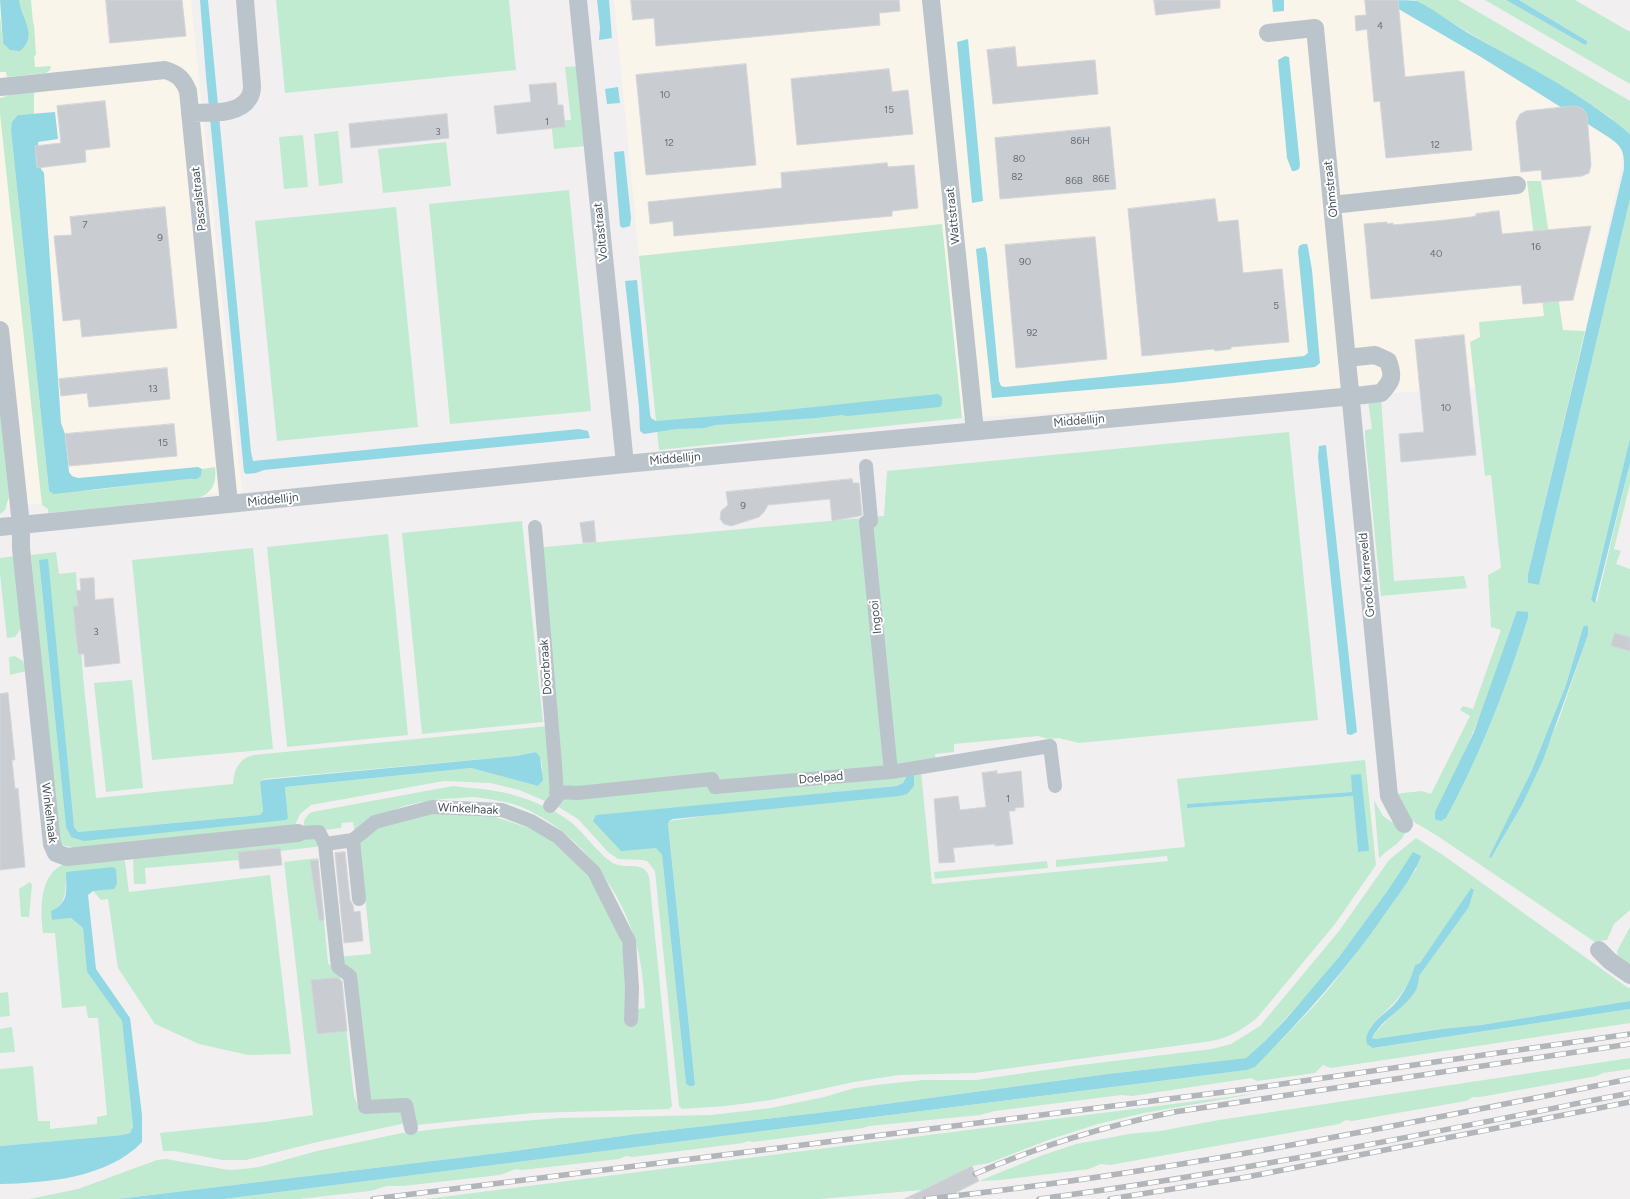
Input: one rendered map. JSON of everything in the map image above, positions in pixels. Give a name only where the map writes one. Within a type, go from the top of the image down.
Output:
[{"type":"street","points":[[190,113],[226,111],[238,107],[249,98],[252,86],[245,0]]},
{"type":"street","name":"Voltastraat","points":[[578,0],[624,464]]},
{"type":"street","name":"Wattstraat","points":[[930,0],[975,431]]},
{"type":"street","name":"Ohmstraat","points":[[1268,33],[1315,28],[1351,396]]},
{"type":"street","name":"Pascalstraat","points":[[0,87],[166,70],[174,73],[184,82],[188,91],[229,504]]},
{"type":"street","points":[[1332,205],[1517,185]]},
{"type":"street","points":[[0,330],[21,525]]},
{"type":"street","points":[[1347,358],[1375,355],[1388,361],[1392,373],[1390,384],[1381,393],[1351,396]]},
{"type":"street","name":"Middellijn","points":[[0,527],[624,464],[1351,396]]},
{"type":"street","name":"Groot Karreveld","points":[[1351,396],[1389,796],[1404,824]]},
{"type":"street","name":"Ingooi","points":[[866,466],[871,521],[866,522],[891,772]]},
{"type":"street","name":"Winkelhaak","points":[[21,525],[23,568],[52,844],[56,854],[67,857],[319,832],[325,844]]},
{"type":"street","name":"Doorbraak","points":[[535,526],[556,792],[556,797],[550,806]]},
{"type":"street","name":"Doelpad","points":[[556,792],[578,793],[712,779],[715,787],[891,772],[1050,746],[1054,786]]},
{"type":"street","name":"Winkelhaak","points":[[353,840],[375,822],[432,807],[502,810],[531,821],[558,837],[594,872],[629,941],[632,988],[631,1020]]},
{"type":"street","points":[[359,899],[353,840],[325,844],[338,967],[350,976],[365,1107],[406,1105],[411,1128]]},
{"type":"street","points":[[1599,950],[1610,962],[1630,975]]},
{"type":"shaded area","points":[[0,0],[191,0],[242,492],[0,506]]},
{"type":"shaded area","points":[[614,0],[1408,0],[1630,129],[1575,376],[1509,385],[1364,395],[962,418],[942,224],[639,256]]},
{"type":"green space","points":[[19,0],[31,0],[36,55],[34,56],[35,67],[51,66],[50,70],[46,73],[7,77],[6,72],[0,72],[0,15],[3,44]]},
{"type":"green space","points":[[276,0],[509,0],[516,70],[285,93]]},
{"type":"green space","points":[[1415,0],[1458,0],[1630,101],[1630,134],[1611,118],[1577,95]]},
{"type":"green space","points":[[1485,0],[1506,0],[1585,45],[1587,41],[1519,0],[1575,0],[1630,32],[1630,84]]},
{"type":"green space","points":[[579,66],[587,146],[554,149],[551,121],[571,120],[565,67]]},
{"type":"green space","points":[[34,90],[34,114],[18,115],[11,131],[49,491],[95,490],[171,480],[191,480],[201,476],[202,469],[215,467],[213,486],[203,496],[48,513],[48,509],[42,505],[0,114],[0,98],[7,96],[8,92]]},
{"type":"green space","points":[[338,131],[343,183],[319,186],[314,134]]},
{"type":"green space","points":[[303,135],[308,187],[284,189],[279,137]]},
{"type":"green space","points":[[446,142],[451,186],[383,193],[378,149]]},
{"type":"green space","points":[[1527,181],[1541,181],[1563,330],[1585,331],[1528,574],[1528,583],[1539,585],[1630,199],[1630,438],[1591,600],[1597,601],[1630,463],[1630,484],[1614,549],[1621,551],[1616,564],[1630,569],[1630,910],[1614,924],[1607,940],[1595,942],[1436,835],[1409,819],[1393,794],[1422,791],[1431,794],[1470,716],[1460,710],[1463,706],[1473,709],[1501,630],[1491,627],[1488,575],[1501,568],[1491,475],[1485,476],[1470,342],[1480,337],[1479,322],[1544,316]],"holes":[[[1527,612],[1528,618],[1502,695],[1470,770],[1446,818],[1459,764]],[[1586,625],[1588,627],[1588,635],[1559,719],[1522,805],[1491,858],[1531,772],[1566,685],[1583,627]]]},
{"type":"green space","points":[[569,190],[591,411],[450,424],[429,204]]},
{"type":"green space","points":[[396,207],[418,427],[277,441],[255,221]]},
{"type":"green space","points":[[942,224],[962,418],[659,450],[639,256]]},
{"type":"green space","points":[[1381,398],[1394,581],[1464,576],[1467,588],[1381,596],[1365,430],[1372,429],[1368,400]]},
{"type":"green space","points":[[0,410],[9,497],[5,510],[0,514]]},
{"type":"green space","points":[[1289,432],[1318,720],[1079,743],[1059,738],[1049,739],[1038,736],[954,744],[954,752],[935,754],[938,768],[921,770],[932,884],[1168,861],[1167,856],[1056,867],[1056,860],[1185,847],[1177,779],[1365,760],[1376,865],[1335,924],[1257,1018],[1241,1029],[1212,1041],[974,1073],[899,1075],[854,1082],[771,1100],[682,1109],[679,1106],[655,871],[647,861],[618,859],[608,852],[578,819],[557,806],[519,790],[491,783],[444,781],[311,805],[300,814],[295,825],[72,851],[72,847],[62,845],[59,841],[31,555],[56,552],[59,574],[76,572],[83,677],[96,798],[233,784],[238,765],[254,755],[548,726],[534,548],[884,516],[887,471]],"holes":[[[39,560],[74,827],[78,832],[260,815],[263,811],[260,783],[263,779],[516,756],[536,752],[542,765],[538,786],[471,768],[285,787],[288,818],[71,837],[66,827]],[[914,770],[914,786],[669,821],[695,1084],[689,1086],[686,1084],[662,855],[633,812],[897,786],[903,783],[906,776]],[[1353,792],[1369,851],[1358,852],[1353,796],[1187,808],[1187,804]]]},
{"type":"green space","points":[[522,521],[543,722],[422,734],[402,533]]},
{"type":"green space","points":[[388,534],[408,735],[287,747],[267,547]]},
{"type":"green space","points":[[253,548],[273,749],[152,760],[132,560]]},
{"type":"green space","points":[[15,556],[22,627],[15,637],[7,638],[0,558]]},
{"type":"green space","points":[[15,656],[23,661],[26,671],[10,675],[9,657]]},
{"type":"green space","points":[[132,680],[143,788],[106,792],[94,683]]},
{"type":"green space","points":[[453,786],[490,790],[525,798],[556,812],[572,823],[613,863],[643,868],[649,876],[672,1106],[669,1109],[533,1113],[417,1125],[409,1100],[369,1104],[356,973],[338,957],[371,954],[365,896],[353,822],[342,823],[341,828],[325,830],[304,827],[305,818],[312,812]],"holes":[[[474,797],[514,804],[539,816],[575,842],[604,876],[626,916],[639,954],[645,1008],[638,1009],[638,1021],[625,1024],[627,966],[612,916],[587,875],[545,833],[486,814],[453,813],[380,817],[402,807],[426,801]]]},
{"type":"green space","points":[[1374,800],[1383,816],[1405,831],[1402,839],[1379,859]]},
{"type":"green space","points":[[316,838],[323,846],[280,851],[280,848],[238,852],[239,860],[145,868],[146,884],[134,884],[133,857]]},
{"type":"green space","points":[[1416,838],[1443,855],[1628,988],[1630,987],[1630,1001],[1481,1025],[1372,1038],[1374,1048],[1630,1009],[1630,1023],[1331,1068],[1323,1065],[1315,1073],[1257,1081],[1251,1078],[1132,1096],[1121,1095],[995,1111],[980,1115],[869,1126],[633,1157],[626,1156],[619,1159],[522,1170],[516,1169],[500,1175],[403,1186],[387,1186],[370,1191],[299,1199],[224,1199],[1247,1070],[1255,1067],[1294,1027],[1342,972],[1417,868],[1403,867],[1339,957],[1311,991],[1264,1042],[1246,1058],[1108,1074],[826,1112],[636,1134],[507,1152],[118,1199],[29,1199],[78,1189],[157,1160],[166,1159],[229,1170],[244,1169],[402,1133],[560,1118],[711,1115],[771,1108],[824,1097],[855,1088],[876,1085],[923,1080],[976,1080],[1212,1049],[1231,1044],[1260,1026],[1339,931],[1389,860]],"holes":[[[1471,888],[1474,890],[1469,907],[1419,976],[1417,988],[1372,1038],[1370,1027],[1402,993],[1415,965],[1420,964]]]},
{"type":"green space","points":[[122,857],[125,862],[129,892],[270,875],[291,1054],[248,1055],[199,1044],[155,1024],[118,968],[108,899],[101,900],[93,891],[66,872],[64,898],[52,920],[71,918],[83,928],[87,972],[122,1021],[133,1127],[130,1133],[123,1135],[0,1146],[0,1069],[33,1066],[38,1121],[50,1121],[50,1129],[97,1124],[97,1117],[107,1115],[98,1018],[88,1018],[86,1006],[62,1008],[55,933],[43,933],[42,903],[46,883],[57,868],[66,863]]},
{"type":"green space","points":[[318,858],[328,963],[340,976],[354,1096],[359,1109],[403,1110],[406,1123],[246,1160],[222,1160],[175,1151],[163,1151],[160,1133],[313,1115],[284,862]]},
{"type":"green space","points":[[1047,861],[1048,868],[935,879],[934,872]]},
{"type":"green space","points":[[30,882],[32,885],[29,917],[21,917],[19,889]]},
{"type":"green space","points":[[1630,927],[1630,967],[1618,956],[1617,951]]},
{"type":"green space","points":[[8,992],[10,1016],[0,1017],[0,993]]},
{"type":"green space","points":[[12,1027],[15,1052],[0,1053],[0,1029]]},
{"type":"green space","points":[[1630,1058],[1630,1069],[1473,1097],[1466,1101],[1352,1121],[1346,1120],[1339,1124],[1110,1165],[1101,1164],[1089,1169],[979,1181],[1076,1144],[1219,1120]]},
{"type":"green space","points":[[1259,1093],[1144,1113],[1098,1124],[1051,1139],[989,1163],[972,1166],[922,1190],[820,1199],[426,1199]]},
{"type":"water","points":[[0,0],[19,0],[29,33],[25,45],[20,51],[10,50],[3,43]]},
{"type":"water","points":[[200,0],[208,0],[253,461],[579,429],[588,431],[590,438],[264,470],[246,474],[244,472]]},
{"type":"water","points":[[597,0],[609,0],[612,38],[599,40],[600,27]]},
{"type":"water","points":[[1272,0],[1284,0],[1284,11],[1273,12]]},
{"type":"water","points":[[1383,0],[1417,1],[1468,33],[1575,94],[1630,134],[1630,199],[1539,585],[1528,583],[1528,574],[1624,169],[1622,151],[1617,143],[1602,133],[1481,57]]},
{"type":"water","points":[[1506,0],[1519,0],[1587,41],[1587,43],[1585,45]]},
{"type":"water","points":[[968,39],[983,201],[972,203],[957,42]]},
{"type":"water","points":[[1285,56],[1289,57],[1300,165],[1299,169],[1295,171],[1292,171],[1287,158],[1278,60]]},
{"type":"water","points":[[618,87],[620,103],[607,104],[605,89]]},
{"type":"water","points":[[55,112],[58,139],[38,142],[41,169],[44,173],[61,423],[65,434],[69,472],[72,476],[78,478],[198,467],[202,469],[201,476],[197,479],[54,494],[49,491],[11,131],[12,122],[18,115]]},
{"type":"water","points":[[624,151],[631,218],[630,226],[623,228],[620,226],[614,152]]},
{"type":"water","points":[[1307,244],[1312,270],[1320,363],[1315,367],[1173,383],[992,398],[976,249],[985,247],[987,254],[999,381],[1001,386],[1005,387],[1304,356],[1308,353],[1298,251],[1299,246]]},
{"type":"water","points":[[637,280],[650,414],[651,418],[656,421],[766,412],[938,394],[942,397],[942,404],[940,407],[847,416],[716,425],[644,434],[640,431],[625,281]]},
{"type":"water","points":[[1630,438],[1630,463],[1595,603],[1591,600]]},
{"type":"water","points":[[1326,445],[1357,732],[1351,735],[1347,734],[1318,457],[1319,446]]},
{"type":"water","points":[[48,559],[74,827],[78,832],[260,815],[263,811],[260,782],[263,780],[516,756],[536,752],[540,757],[543,780],[538,786],[471,768],[285,787],[288,818],[286,820],[84,841],[71,837],[66,827],[39,560]]},
{"type":"water","points":[[1517,611],[1528,612],[1528,618],[1492,720],[1446,818],[1441,821],[1435,819],[1435,812],[1474,732]]},
{"type":"water","points":[[1586,625],[1588,627],[1588,635],[1543,760],[1522,805],[1491,858],[1489,857],[1531,772],[1566,685],[1583,627]]},
{"type":"water","points":[[914,770],[914,786],[907,794],[899,796],[673,819],[669,821],[695,1084],[689,1086],[686,1084],[662,855],[656,848],[621,851],[593,821],[596,815],[897,786],[903,783],[906,777],[905,771]]},
{"type":"water","points":[[1361,774],[1369,851],[1358,852],[1353,796],[1187,808],[1187,804],[1352,792],[1351,775]]},
{"type":"water","points":[[1413,852],[1421,856],[1415,870],[1374,929],[1326,991],[1255,1067],[1247,1070],[224,1199],[118,1199],[507,1152],[636,1134],[826,1112],[1108,1074],[1246,1058],[1287,1018],[1339,957]]},
{"type":"water","points":[[113,867],[116,869],[117,884],[114,889],[93,891],[88,895],[96,969],[130,1018],[142,1115],[142,1142],[112,1164],[94,1171],[56,1180],[0,1184],[0,1146],[123,1135],[130,1133],[133,1127],[122,1021],[87,972],[83,928],[71,918],[52,920],[51,911],[61,904],[66,895],[66,872]]},
{"type":"water","points":[[1471,888],[1474,890],[1469,907],[1419,976],[1417,988],[1413,995],[1376,1031],[1372,1038],[1481,1025],[1630,1001],[1630,1009],[1373,1048],[1367,1044],[1366,1039],[1371,1027],[1398,1000],[1408,983],[1415,965],[1420,963]]},
{"type":"building","points":[[106,0],[182,0],[186,36],[110,43]]},
{"type":"building","points":[[631,0],[899,0],[900,11],[879,13],[880,25],[656,46],[654,18],[633,20]]},
{"type":"building","points":[[1154,0],[1220,0],[1220,8],[1156,15]]},
{"type":"building","points":[[1365,0],[1398,0],[1405,77],[1464,71],[1472,150],[1386,158],[1380,101],[1374,102],[1367,29],[1356,31],[1355,16],[1366,15]]},
{"type":"building","points":[[1015,47],[1017,67],[1095,60],[1098,94],[993,104],[987,50]]},
{"type":"building","points":[[746,64],[756,165],[646,175],[636,75]]},
{"type":"building","points":[[889,69],[892,92],[908,90],[913,134],[797,145],[791,79]]},
{"type":"building","points":[[556,83],[558,105],[563,105],[565,127],[497,134],[494,106],[531,102],[529,85]]},
{"type":"building","points":[[105,101],[110,147],[85,150],[86,162],[37,168],[35,146],[61,143],[57,106]]},
{"type":"building","points":[[1575,106],[1583,109],[1587,115],[1591,165],[1589,173],[1582,176],[1542,180],[1541,170],[1521,172],[1516,122],[1520,114],[1526,111]]},
{"type":"building","points":[[447,114],[449,138],[351,148],[349,124]]},
{"type":"building","points":[[1110,127],[1116,189],[1000,199],[995,138]]},
{"type":"building","points":[[887,163],[888,167],[914,165],[918,208],[892,211],[892,216],[674,236],[673,221],[650,224],[648,202],[782,188],[781,173]]},
{"type":"building","points":[[1215,199],[1218,222],[1238,220],[1243,273],[1282,269],[1289,342],[1231,347],[1231,349],[1215,351],[1214,349],[1142,356],[1128,209]]},
{"type":"building","points":[[165,207],[177,328],[82,337],[80,319],[63,321],[54,236],[72,235],[70,217]]},
{"type":"building","points":[[1499,211],[1502,234],[1591,226],[1573,300],[1523,304],[1521,285],[1371,299],[1364,224],[1387,222],[1387,224],[1393,223],[1393,225],[1446,220]]},
{"type":"building","points":[[1095,237],[1107,359],[1016,368],[1005,245]]},
{"type":"building","points":[[1464,335],[1476,455],[1401,462],[1399,434],[1424,432],[1415,340]]},
{"type":"building","points":[[167,368],[170,399],[89,407],[87,393],[61,396],[59,379]]},
{"type":"building","points":[[174,424],[177,456],[69,466],[65,434]]},
{"type":"building","points":[[852,479],[853,483],[859,483],[862,515],[859,516],[832,521],[830,499],[768,505],[759,517],[731,526],[724,524],[720,519],[721,511],[728,505],[726,492]]},
{"type":"building","points":[[594,521],[596,542],[583,543],[580,523]]},
{"type":"building","points":[[94,578],[95,600],[113,598],[120,663],[85,667],[84,654],[78,654],[73,606],[78,606],[76,591],[81,590],[80,579]]},
{"type":"building","points":[[1615,633],[1630,637],[1630,651],[1611,646]]},
{"type":"building","points":[[8,693],[15,760],[12,760],[15,789],[18,788],[25,867],[0,870],[0,694]]},
{"type":"building","points":[[997,771],[997,774],[1021,771],[1024,807],[1015,808],[1015,811],[1009,811],[1013,844],[953,848],[955,862],[939,863],[934,799],[958,796],[960,810],[986,807],[982,773]]},
{"type":"building","points":[[280,848],[282,865],[240,869],[238,852]]},
{"type":"building","points":[[345,852],[350,900],[354,912],[360,911],[363,941],[344,943],[335,853]]},
{"type":"building","points":[[318,860],[324,920],[319,921],[310,861]]},
{"type":"building","points":[[337,978],[342,981],[347,1031],[317,1034],[311,980]]},
{"type":"building","points":[[972,1166],[979,1181],[943,1199],[905,1199]]},
{"type":"railway","points":[[373,1199],[1240,1090],[1630,1034]]},
{"type":"railway","points":[[975,1174],[1023,1154],[1073,1138],[1174,1112],[1630,1044]]},
{"type":"railway","points":[[926,1199],[1015,1189],[1191,1162],[1367,1131],[1630,1079]]},
{"type":"railway","points":[[1039,1199],[1113,1189],[1262,1164],[1630,1093]]},
{"type":"railway","points":[[1110,1199],[1247,1177],[1630,1102]]}]
